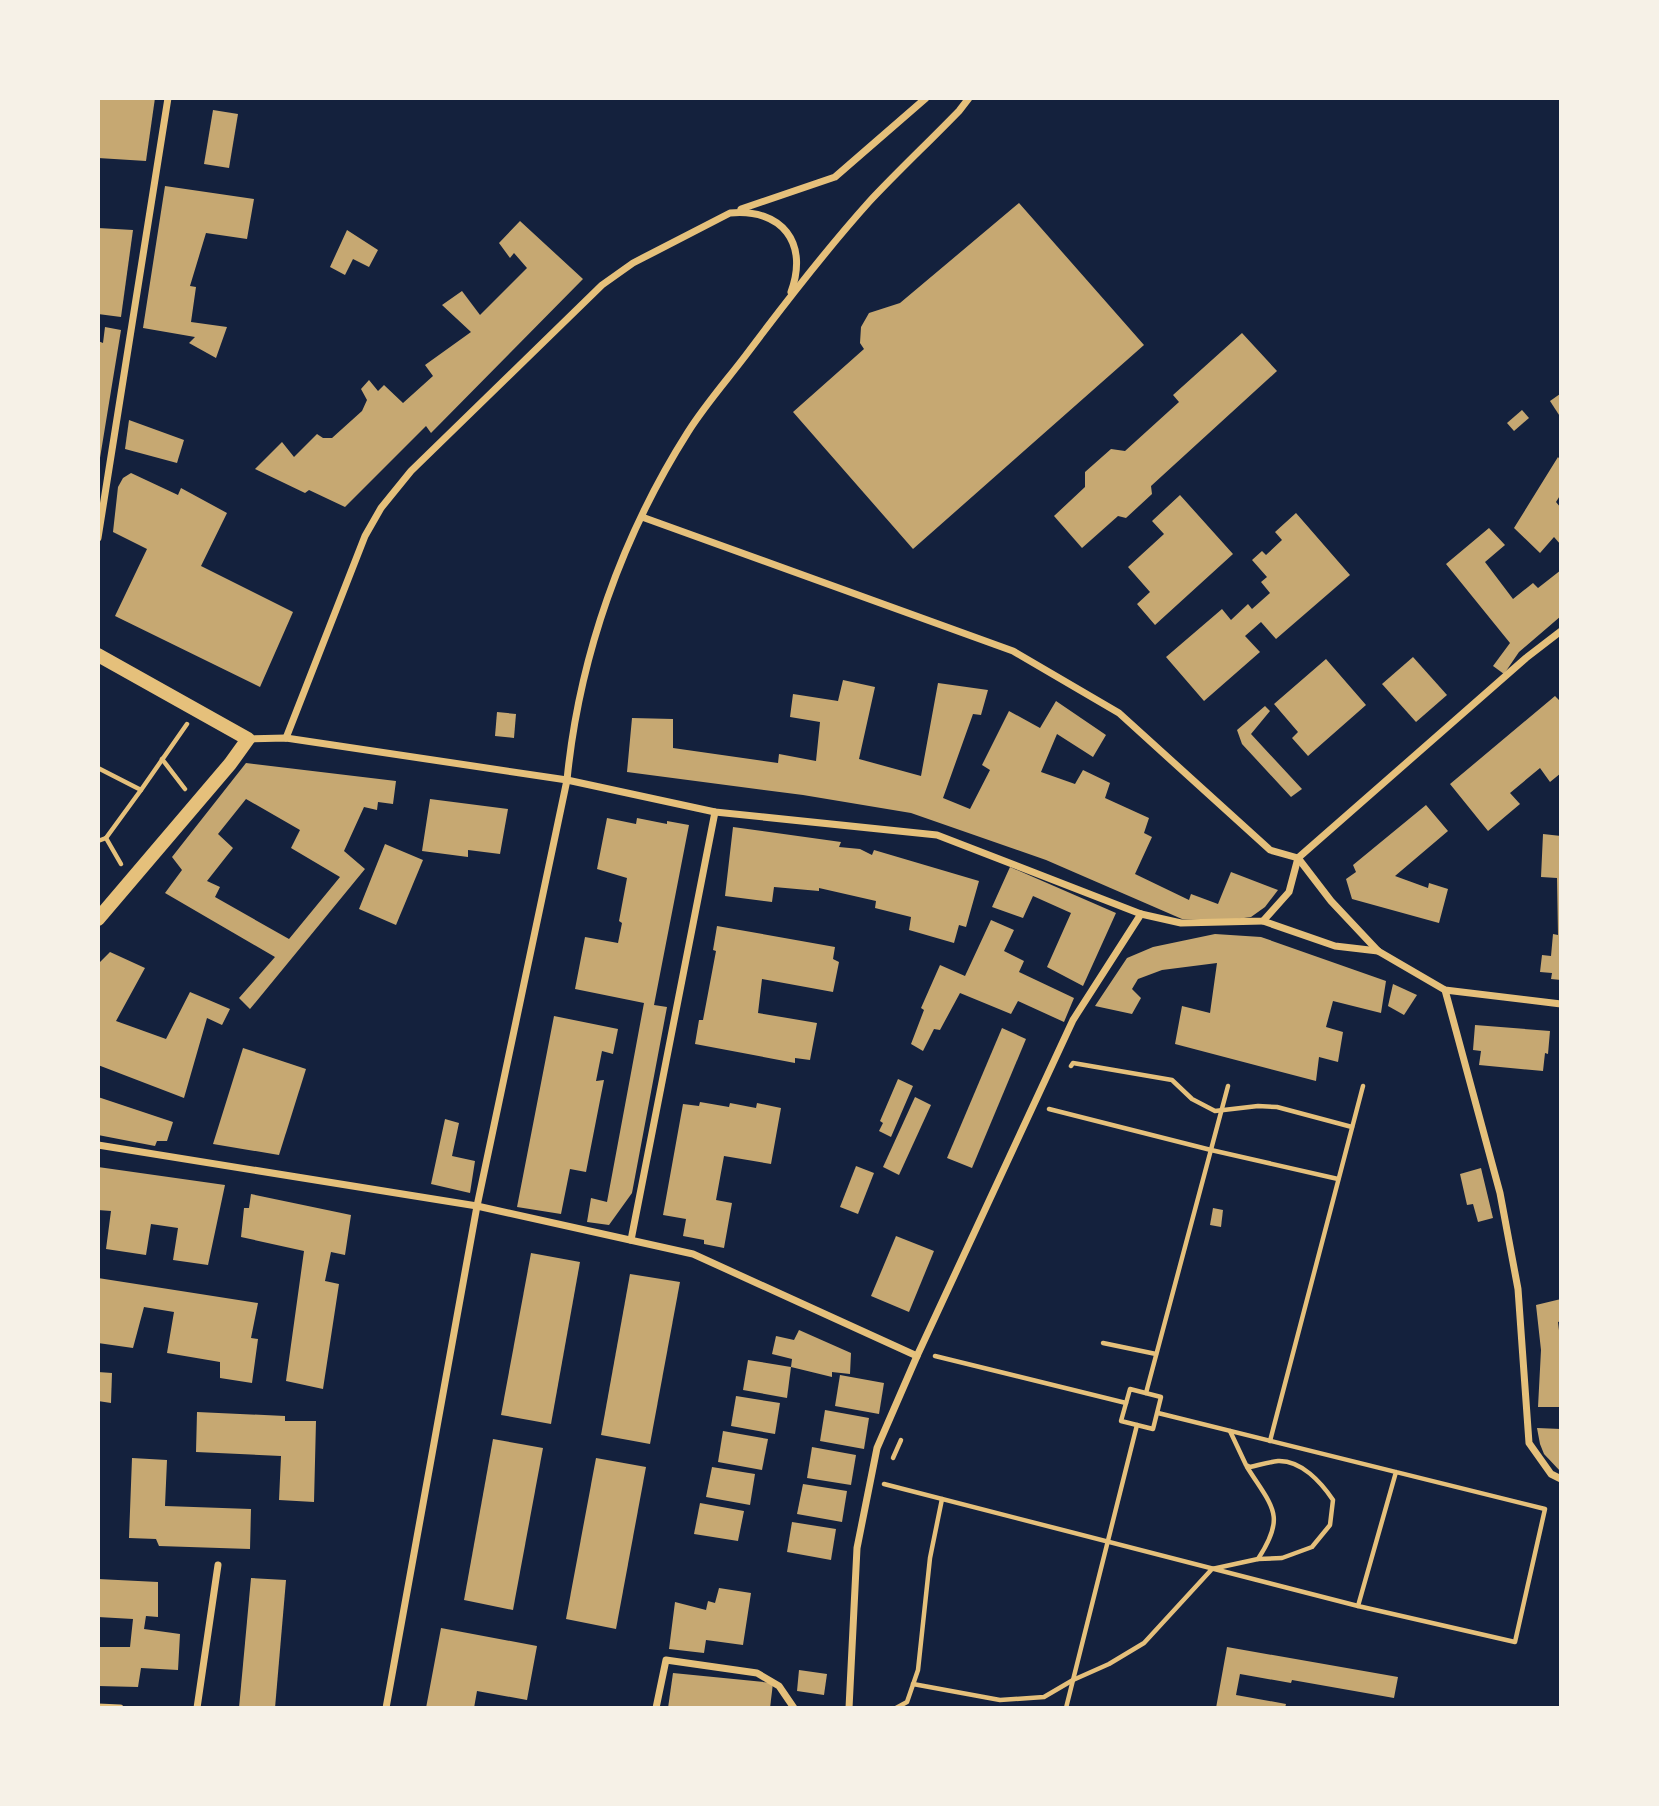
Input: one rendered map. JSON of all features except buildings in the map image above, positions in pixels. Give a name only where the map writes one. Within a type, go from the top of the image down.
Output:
[{"type":"main road","points":[[98,654],[248,739],[197,804],[98,919]]},
{"type":"street","points":[[98,538],[168,98]]},
{"type":"street","points":[[286,738],[365,536],[381,508],[411,471],[602,285],[633,262],[730,213],[835,177],[926,98]]},
{"type":"street","points":[[386,1708],[477,1206],[566,780],[589,652],[615,576],[642,517],[688,431],[788,299],[869,202],[969,98]]},
{"type":"street","points":[[730,213],[747,211],[765,215],[780,225],[791,239],[797,256],[798,274],[788,299]]},
{"type":"street","points":[[642,517],[1013,651],[1119,713],[1270,849],[1298,858],[1331,901],[1378,951],[1444,990],[1561,1004]]},
{"type":"street","points":[[1263,920],[1289,892],[1298,858],[1526,658],[1561,631]]},
{"type":"street","points":[[248,739],[286,738],[566,780],[715,812],[937,835],[1141,914],[1181,923],[1263,920],[1335,946],[1378,951]]},
{"type":"street","points":[[631,1240],[715,812]]},
{"type":"street","points":[[849,1708],[857,1548],[877,1448],[1073,1020],[1141,914]]},
{"type":"street","points":[[1444,990],[1500,1193],[1518,1289],[1529,1443],[1551,1474],[1561,1479]]},
{"type":"street","points":[[98,1144],[477,1206],[693,1254],[917,1356]]},
{"type":"street","points":[[197,1708],[218,1565]]},
{"type":"street","points":[[656,1708],[666,1660],[757,1673],[779,1686],[794,1708]]},
{"type":"street","points":[[98,1707],[120,1708]]},
{"type":"path","points":[[98,841],[106,838],[197,710]]},
{"type":"path","points":[[162,759],[197,804]]},
{"type":"path","points":[[98,768],[141,790]]},
{"type":"path","points":[[106,838],[118,862],[136,875]]},
{"type":"path","points":[[1067,1074],[1073,1063],[1172,1080],[1192,1099],[1215,1111],[1258,1106],[1277,1107],[1352,1127]]},
{"type":"path","points":[[1146,1393],[1228,1086]]},
{"type":"path","points":[[1270,1441],[1363,1086]]},
{"type":"path","points":[[1044,1121],[1055,1097]]},
{"type":"path","points":[[1049,1109],[1338,1179]]},
{"type":"path","points":[[940,1343],[934,1358],[1126,1403]]},
{"type":"path","points":[[1103,1343],[1156,1354]]},
{"type":"path","points":[[1130,1389],[1161,1397],[1153,1429],[1121,1421],[1126,1403],[1130,1389]]},
{"type":"path","points":[[883,1484],[1358,1606],[1515,1643],[1545,1509],[1158,1413]]},
{"type":"path","points":[[1066,1708],[1137,1425]]},
{"type":"path","points":[[1230,1431],[1275,1515],[1272,1538],[1258,1559]]},
{"type":"path","points":[[893,1459],[903,1434]]},
{"type":"path","points":[[913,1684],[1000,1700],[1044,1697],[1073,1680],[1110,1664],[1144,1643],[1212,1569],[1258,1559],[1282,1558],[1312,1547],[1330,1525],[1333,1500],[1325,1487],[1302,1468],[1280,1461],[1250,1467],[1246,1465]]},
{"type":"path","points":[[882,1497],[888,1472]]},
{"type":"path","points":[[1358,1606],[1396,1472]]},
{"type":"path","points":[[896,1708],[907,1702],[918,1670],[930,1558],[942,1499]]}]
